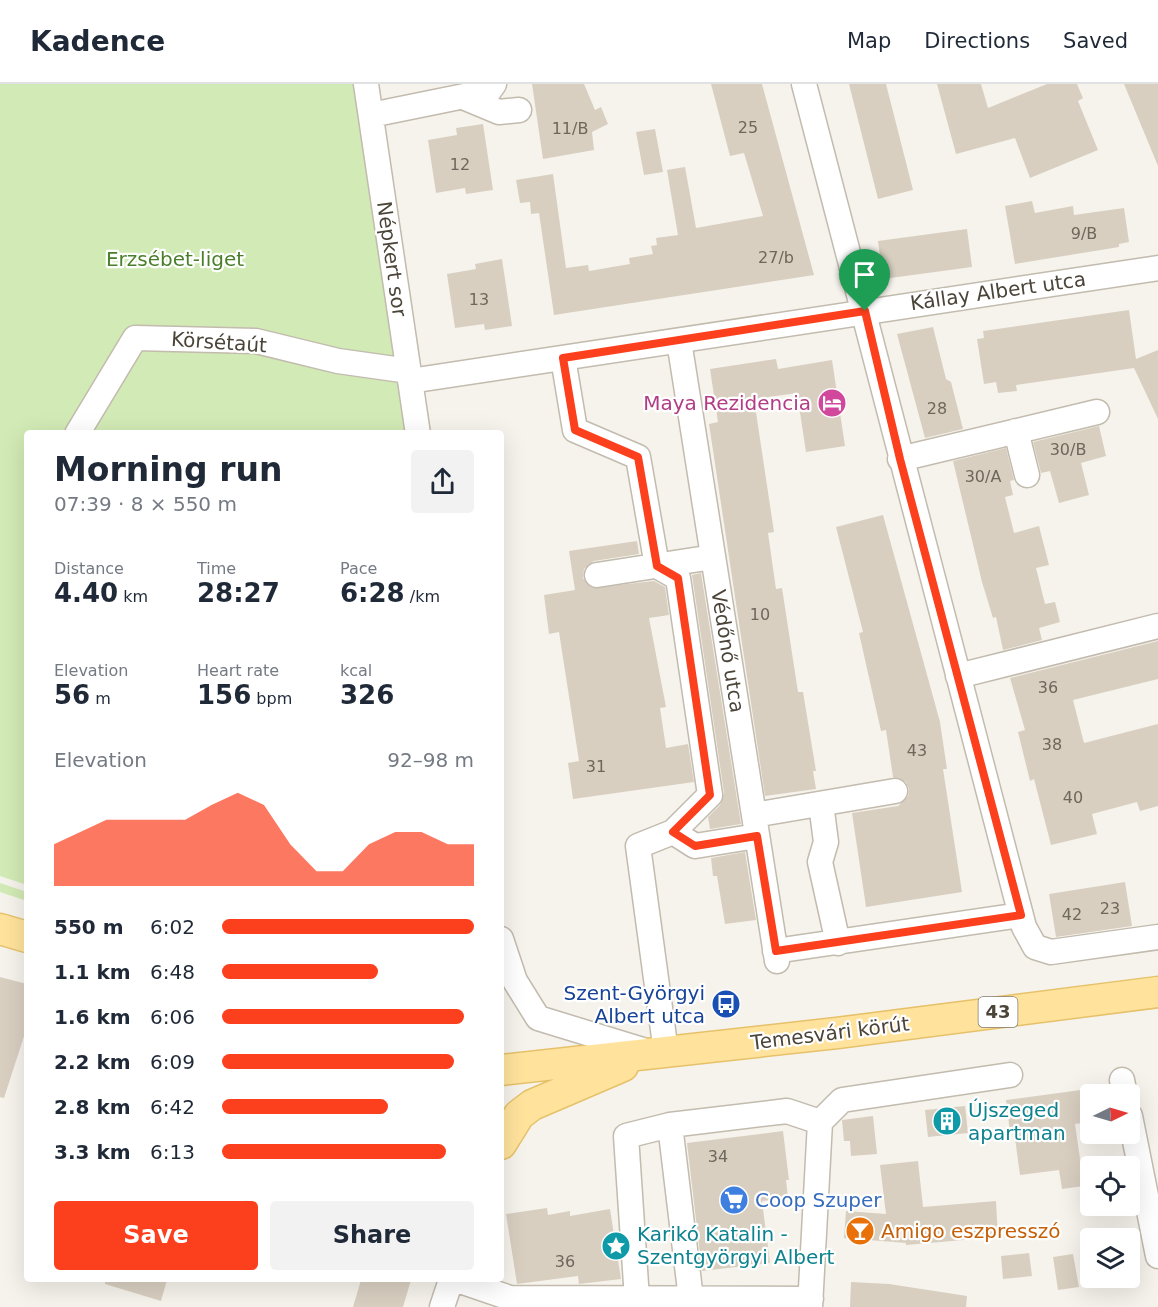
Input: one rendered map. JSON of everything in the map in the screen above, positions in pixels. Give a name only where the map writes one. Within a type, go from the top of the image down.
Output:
[{"type":"main road","points":[[0,929],[24,936]]},
{"type":"main road","name":"Temesvári körút","points":[[504,1070],[837,1032],[1158,992]]},
{"type":"main road","points":[[504,1139],[519,1115],[532,1105],[660,1053]]},
{"type":"street","name":"Népkert sor","points":[[366,84],[417,430]]},
{"type":"street","points":[[371,115],[489,92],[494,84]]},
{"type":"street","points":[[804,84],[865,311],[900,459],[1021,915],[1035,947],[1051,952],[1158,937]]},
{"type":"street","points":[[463,97],[499,112],[519,110]]},
{"type":"street","name":"Kállay Albert utca","points":[[409,376],[563,358],[1158,268]]},
{"type":"street","name":"Körsétaút","points":[[79,430],[135,339],[256,341],[409,376]]},
{"type":"street","name":"Védőnő utca","points":[[679,341],[776,956],[838,943]]},
{"type":"street","points":[[563,358],[575,430],[638,457],[657,566]]},
{"type":"street","points":[[900,459],[1097,412]]},
{"type":"street","points":[[1016,431],[1027,475]]},
{"type":"street","points":[[597,575],[713,557]]},
{"type":"street","points":[[504,948],[515,981],[538,1018],[660,1053],[638,846],[673,832],[710,795],[678,578],[657,566]]},
{"type":"street","points":[[958,676],[1158,626]]},
{"type":"street","points":[[673,832],[695,846],[821,804],[895,791]]},
{"type":"street","points":[[821,804],[826,842],[820,862],[838,943],[1021,915]]},
{"type":"street","points":[[463,1282],[510,1298],[691,1299],[810,1303],[820,1122],[842,1100],[1010,1075]]},
{"type":"street","points":[[637,1299],[626,1136],[670,1125],[787,1111],[820,1122]]},
{"type":"street","points":[[670,1125],[691,1299]]},
{"type":"street","points":[[1139,1144],[1150,1176],[1158,1256]]},
{"type":"street","points":[[442,1307],[450,1282]]},
{"type":"green space","name":"Erzsébet-liget","points":[[0,84],[356,84],[407,430],[24,430],[24,884],[0,876]]},
{"type":"green space","points":[[0,883],[24,891],[24,900],[0,892]]},
{"type":"building","points":[[532,84],[584,84],[595,110],[601,107],[608,124],[592,132],[594,150],[543,159]]},
{"type":"building","points":[[711,84],[762,84],[814,275],[554,315],[539,213],[531,214],[530,202],[520,203],[516,180],[553,174],[566,268],[588,265],[589,271],[630,264],[629,258],[653,254],[651,246],[657,245],[656,238],[678,235],[667,170],[685,167],[696,228],[763,216],[744,153],[730,156]]},
{"type":"building","points":[[849,84],[886,84],[913,190],[878,199]]},
{"type":"building","points":[[937,84],[981,84],[988,108],[1047,84],[1077,84],[1083,98],[1078,101],[1098,150],[1030,178],[1015,138],[956,154]]},
{"type":"building","points":[[1124,84],[1158,84],[1158,166]]},
{"type":"building","points":[[483,124],[493,190],[466,194],[465,188],[436,193],[428,140],[457,135],[456,128]]},
{"type":"building","points":[[655,129],[663,172],[644,175],[636,132]]},
{"type":"building","points":[[1032,201],[1035,213],[1073,206],[1074,215],[1124,208],[1129,242],[1119,244],[1119,247],[1015,264],[1005,206]]},
{"type":"building","points":[[967,229],[972,267],[883,279],[878,241]]},
{"type":"building","points":[[502,259],[512,326],[485,330],[484,324],[455,328],[447,274],[476,269],[475,264]]},
{"type":"building","points":[[1129,310],[1136,359],[1158,350],[1158,419],[1134,368],[1016,385],[1017,391],[998,393],[996,382],[984,384],[977,339],[984,338],[983,331]]},
{"type":"building","points":[[933,327],[946,379],[951,382],[963,429],[925,438],[897,334]]},
{"type":"building","points":[[776,359],[778,369],[832,360],[845,446],[806,452],[797,393],[754,399],[774,532],[768,533],[776,589],[782,588],[798,692],[803,692],[816,771],[813,771],[816,789],[765,796],[709,424],[718,422],[710,369]]},
{"type":"building","points":[[1099,426],[1106,456],[1081,463],[1089,495],[1059,503],[1050,471],[1041,473],[1033,442]]},
{"type":"building","points":[[1006,448],[1014,480],[1010,481],[1013,495],[1005,497],[1014,533],[1039,526],[1049,565],[1036,568],[1045,604],[1055,602],[1060,622],[1039,628],[1042,640],[1003,650],[996,617],[993,618],[982,582],[953,461]]},
{"type":"building","points":[[883,515],[940,722],[947,769],[943,769],[962,892],[866,907],[852,813],[898,806],[908,796],[909,789],[906,782],[893,777],[886,730],[881,731],[859,633],[863,632],[836,527]]},
{"type":"building","points":[[637,541],[639,554],[594,561],[584,569],[583,578],[592,588],[654,581],[665,587],[669,615],[649,618],[666,707],[660,708],[666,748],[688,744],[694,782],[573,799],[568,763],[579,761],[559,632],[549,634],[544,595],[575,590],[569,551]]},
{"type":"building","points":[[701,573],[741,824],[710,829],[708,817],[720,805],[724,793],[692,575]]},
{"type":"building","points":[[1158,641],[1158,679],[1073,700],[1084,743],[1158,724],[1158,806],[1140,811],[1137,802],[1092,814],[1097,834],[1051,845],[1034,779],[1030,781],[1018,732],[1025,730],[1010,678]]},
{"type":"building","points":[[745,852],[756,920],[725,924],[717,876],[713,876],[711,858]]},
{"type":"building","points":[[1125,882],[1132,926],[1056,937],[1049,894]]},
{"type":"building","points":[[0,977],[24,983],[24,1036],[4,1098],[0,1097]]},
{"type":"building","points":[[1080,1090],[1080,1123],[1075,1124],[1080,1158],[1080,1187],[1062,1189],[1059,1170],[1020,1175],[1014,1131],[1010,1132],[1006,1100]]},
{"type":"building","name":"Újszeged apartman","points":[[965,1106],[968,1133],[928,1137],[925,1110]]},
{"type":"building","points":[[873,1116],[877,1154],[851,1156],[850,1141],[844,1141],[842,1120]]},
{"type":"building","name":"Coop Szuper","points":[[783,1131],[789,1180],[786,1180],[788,1198],[762,1201],[770,1263],[702,1271],[687,1143]]},
{"type":"building","points":[[918,1161],[923,1207],[996,1201],[998,1237],[906,1245],[906,1243],[844,1238],[846,1211],[886,1214],[880,1165]]},
{"type":"building","points":[[547,1208],[548,1215],[570,1211],[570,1216],[610,1209],[621,1279],[579,1284],[578,1276],[517,1284],[506,1214]]},
{"type":"building","points":[[1029,1253],[1032,1276],[1003,1279],[1001,1256]]},
{"type":"building","points":[[1073,1254],[1079,1287],[1058,1290],[1053,1257]]},
{"type":"building","points":[[105,1282],[166,1282],[161,1301],[105,1284]]},
{"type":"building","points":[[360,1282],[410,1282],[403,1307],[353,1307]]},
{"type":"building","points":[[851,1282],[889,1284],[967,1296],[966,1307],[850,1307]]},
{"type":"place","name":"Maya Rezidencia","points":[[832,403]]},
{"type":"place","name":"Szent-Györgyi Albert utca","points":[[726,1004]]},
{"type":"place","name":"Újszeged apartman","points":[[947,1121]]},
{"type":"place","name":"Coop Szuper","points":[[734,1200]]},
{"type":"place","name":"Amigo eszpresszó","points":[[860,1231]]},
{"type":"place","name":"Karikó Katalin - Szentgyörgyi Albert","points":[[616,1246]]},
{"type":"route","points":[[865,311],[900,459],[1021,915],[809,948],[776,951],[757,836],[695,846],[673,832],[710,795],[678,578],[657,566],[638,457],[575,430],[563,358],[865,311]]}]
